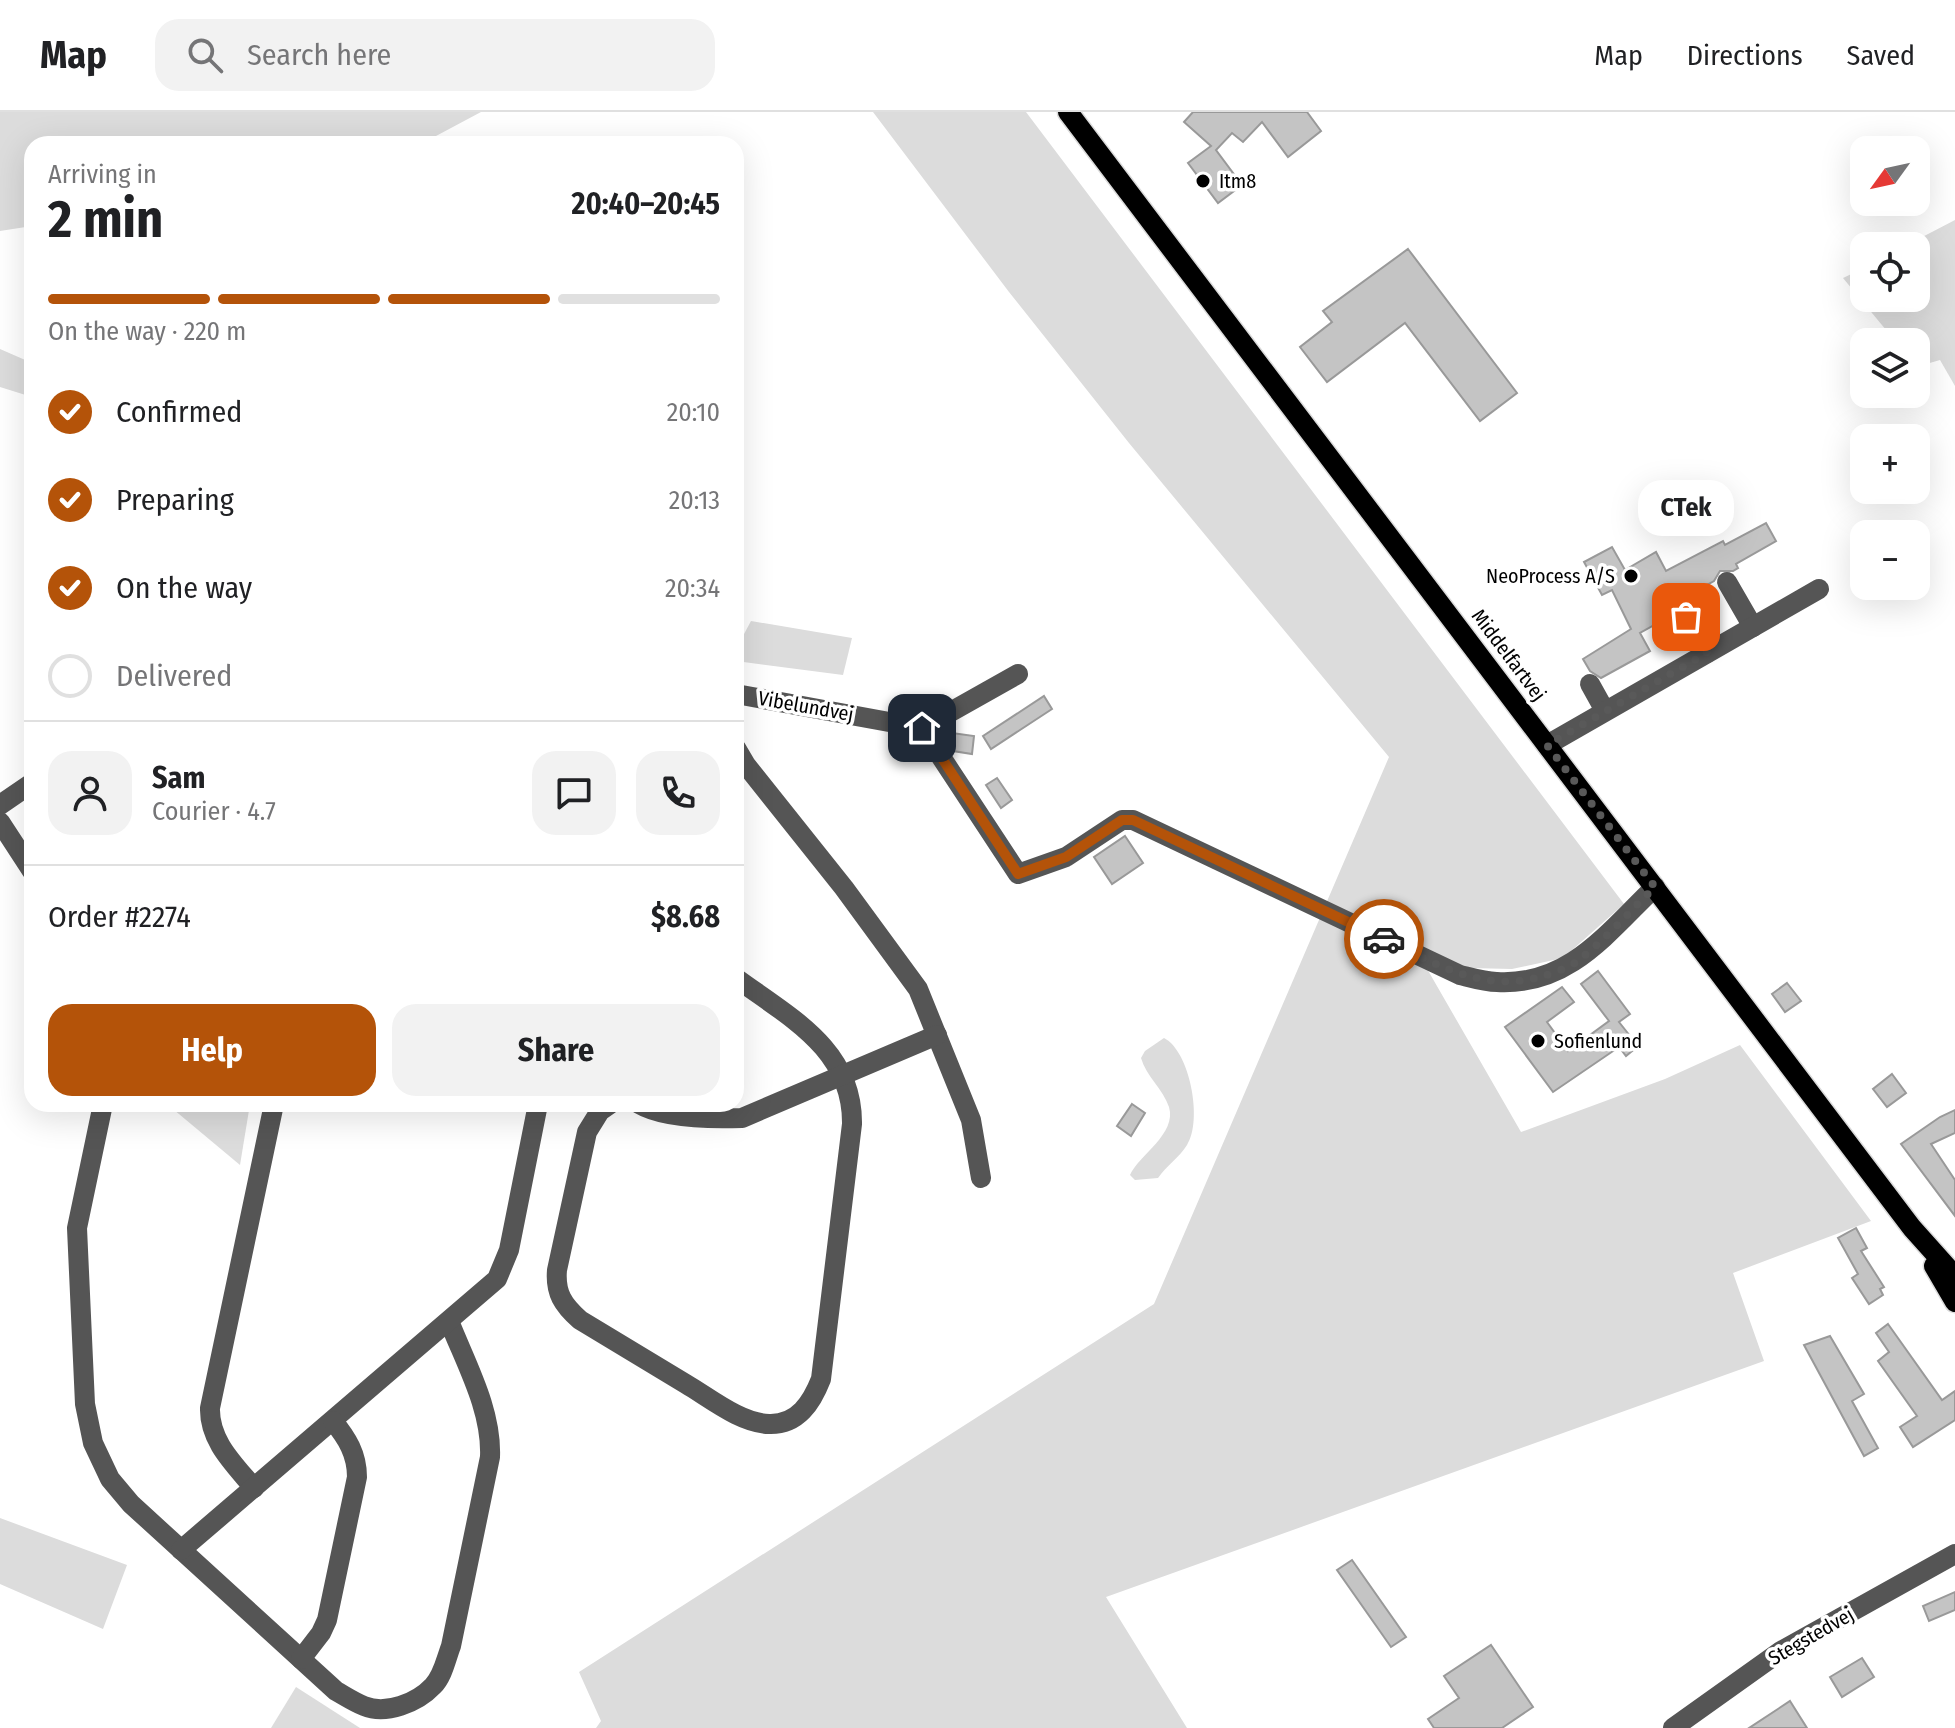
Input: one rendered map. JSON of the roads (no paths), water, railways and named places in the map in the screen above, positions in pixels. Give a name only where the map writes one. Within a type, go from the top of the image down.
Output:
[{"type":"main road","name":"Middelfartvej","points":[[1068,112],[1912,1228],[1955,1276]]},
{"type":"main road","name":"Middelfartvej","points":[[1912,1228],[1955,1302]]},
{"type":"street","points":[[1727,582],[1753,627]]},
{"type":"street","points":[[1547,745],[1819,589]]},
{"type":"street","points":[[1686,617],[1707,653]]},
{"type":"street","points":[[1018,674],[922,728],[1018,874],[1066,857],[1122,820],[1133,820],[1460,975],[1495,982],[1523,981],[1553,973],[1578,961],[1655,887]]},
{"type":"street","points":[[1590,684],[1605,711]]},
{"type":"street","name":"Vibelundvej","points":[[744,695],[922,728]]},
{"type":"street","points":[[744,762],[910,976],[971,1120],[981,1178]]},
{"type":"street","points":[[0,805],[24,788]]},
{"type":"street","points":[[0,822],[24,859]]},
{"type":"street","points":[[599,1112],[587,1132],[557,1270],[556,1284],[567,1309],[607,1337],[731,1410],[758,1422],[783,1423],[806,1410],[821,1379],[852,1124],[852,1102],[843,1076],[828,1050],[744,984]]},
{"type":"street","points":[[663,1112],[713,1119],[742,1118],[937,1035]]},
{"type":"street","points":[[101,1112],[77,1228],[87,1424],[110,1479],[121,1494],[336,1691],[365,1707],[379,1709],[409,1702],[433,1687],[441,1675],[451,1646],[491,1442],[482,1405],[449,1321]]},
{"type":"street","points":[[254,1488],[217,1442],[212,1432],[210,1408],[272,1112]]},
{"type":"street","points":[[181,1550],[487,1289],[504,1265],[536,1112]]},
{"type":"street","points":[[301,1659],[327,1620],[357,1477],[355,1454],[333,1421]]},
{"type":"street","name":"Stegstedvej","points":[[1673,1728],[1781,1651],[1955,1554]]},
{"type":"place","name":"Itm8","points":[[1203,181]]},
{"type":"place","name":"NeoProcess A/S","points":[[1631,576]]},
{"type":"place","name":"CTek","points":[[1686,617]]},
{"type":"place","name":"Sofienlund","points":[[1538,1041]]}]
